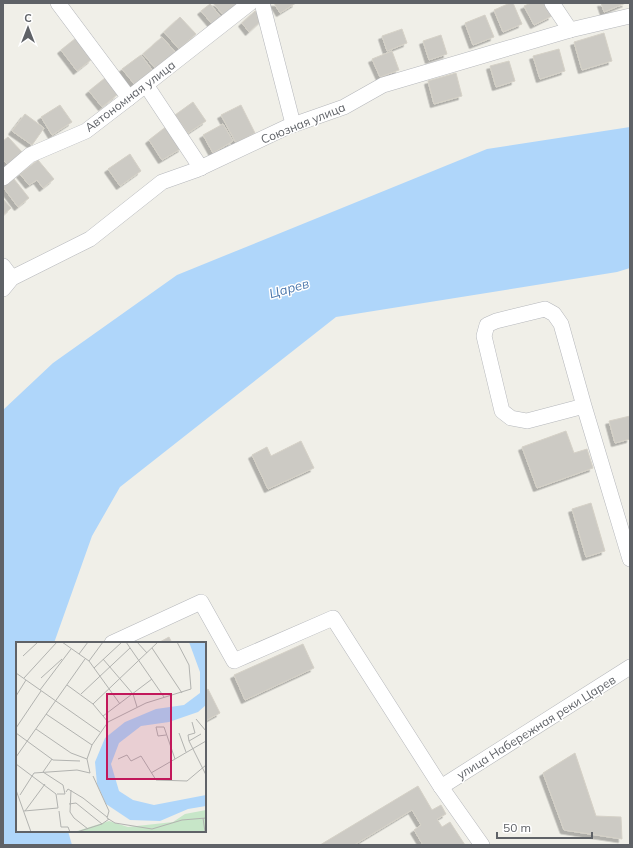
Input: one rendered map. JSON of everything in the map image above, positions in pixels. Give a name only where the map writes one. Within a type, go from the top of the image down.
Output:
[{"type":"street","points":[[58,3],[129,98]]},
{"type":"street","name":"Автономная улица","points":[[3,178],[30,155],[86,131],[250,3]]},
{"type":"street","points":[[262,3],[293,124]]},
{"type":"street","points":[[552,3],[570,30]]},
{"type":"street","name":"Союзная улица","points":[[8,283],[90,239],[162,182],[201,168],[287,126],[344,107],[383,85],[570,30],[630,16]]},
{"type":"street","points":[[146,85],[201,168]]},
{"type":"street","points":[[3,266],[8,283]]},
{"type":"street","points":[[584,406],[527,421],[511,418],[502,411],[484,336],[488,325],[496,321],[545,309],[554,314],[561,324],[630,559]]},
{"type":"street","points":[[114,642],[201,602],[234,661],[333,618],[441,787],[482,845]]},
{"type":"street","name":"улица Набережная реки Царев","points":[[441,787],[630,667]]},
{"type":"water","name":"Царев","points":[[630,127],[630,268],[617,272],[336,317],[120,487],[92,536],[54,642],[16,642],[16,832],[68,832],[72,845],[3,845],[3,410],[53,363],[177,275],[487,149]]},
{"type":"building","points":[[213,3],[239,3],[224,16]]},
{"type":"building","points":[[274,3],[296,3],[280,13]]},
{"type":"building","points":[[513,3],[522,24],[503,32],[494,10]]},
{"type":"building","points":[[531,3],[545,3],[552,16],[534,25],[524,6]]},
{"type":"building","points":[[601,3],[626,3],[604,12]]},
{"type":"building","points":[[210,4],[221,17],[212,24],[201,11]]},
{"type":"building","points":[[255,11],[263,19],[249,32],[242,23]]},
{"type":"building","points":[[485,15],[494,37],[473,45],[465,23]]},
{"type":"building","points":[[180,17],[196,34],[179,49],[164,32]]},
{"type":"building","points":[[402,29],[407,43],[387,51],[382,36]]},
{"type":"building","points":[[604,33],[612,61],[582,70],[574,42]]},
{"type":"building","points":[[441,35],[447,54],[429,60],[423,41]]},
{"type":"building","points":[[162,37],[176,53],[156,69],[143,54]]},
{"type":"building","points":[[76,38],[92,59],[77,71],[61,50]]},
{"type":"building","points":[[559,49],[565,71],[540,79],[533,56]]},
{"type":"building","points":[[392,51],[399,70],[380,77],[372,59]]},
{"type":"building","points":[[141,55],[153,71],[135,85],[122,69]]},
{"type":"building","points":[[509,61],[515,81],[496,87],[490,66]]},
{"type":"building","points":[[456,73],[462,96],[434,104],[428,81]]},
{"type":"building","points":[[105,78],[118,94],[102,107],[89,91]]},
{"type":"building","points":[[193,102],[206,121],[188,133],[175,115]]},
{"type":"building","points":[[60,105],[72,122],[52,135],[41,117]]},
{"type":"building","points":[[241,105],[255,133],[236,143],[221,115]]},
{"type":"building","points":[[25,114],[44,128],[32,145],[12,131]]},
{"type":"building","points":[[223,124],[233,141],[213,153],[203,135]]},
{"type":"building","points":[[167,126],[182,148],[162,160],[149,140]]},
{"type":"building","points":[[8,137],[22,152],[8,165],[3,160],[3,141]]},
{"type":"building","points":[[130,154],[141,171],[120,186],[108,169]]},
{"type":"building","points":[[38,160],[54,179],[43,188],[37,180],[29,185],[20,174]]},
{"type":"building","points":[[14,179],[29,198],[18,207],[3,187]]},
{"type":"building","points":[[3,199],[11,208],[3,215]]},
{"type":"building","points":[[630,416],[630,439],[615,443],[609,421]]},
{"type":"building","points":[[566,431],[574,453],[587,449],[593,468],[537,488],[522,447]]},
{"type":"building","points":[[301,441],[314,468],[268,489],[252,455],[267,447],[271,456]]},
{"type":"building","points":[[591,503],[605,551],[586,557],[572,509]]},
{"type":"building","points":[[169,637],[172,642],[160,642]]},
{"type":"building","points":[[303,644],[314,668],[245,700],[234,675]]},
{"type":"building","points":[[208,689],[220,713],[206,720],[206,690]]},
{"type":"building","points":[[575,753],[596,816],[621,817],[622,839],[564,830],[543,773]]},
{"type":"building","points":[[418,786],[432,810],[441,805],[446,814],[437,819],[442,827],[450,822],[465,845],[423,845],[414,830],[421,825],[412,810],[354,845],[320,845]]}]
